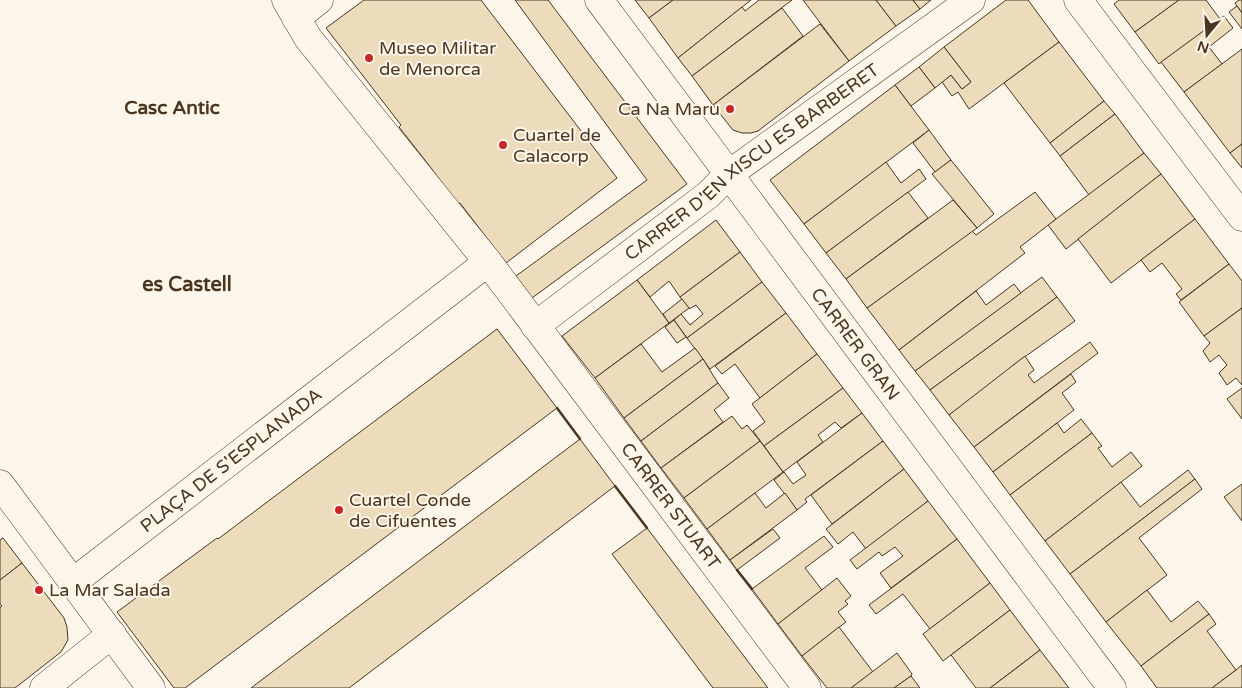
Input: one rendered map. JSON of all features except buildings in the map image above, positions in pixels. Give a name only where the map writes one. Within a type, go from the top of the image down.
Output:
[{"type":"street","points":[[319,0],[291,9],[308,38],[488,262],[535,326]]},
{"type":"street","name":"CARRER GRAN","points":[[599,0],[1112,688]]},
{"type":"street","name":"CARRER D'EN XISCU ES BARBERET","points":[[535,326],[708,195],[729,174],[971,0]]},
{"type":"street","points":[[1078,0],[1242,217]]},
{"type":"street","name":"PLAÇA DE S'ESPLANADA","points":[[72,583],[488,262]]},
{"type":"street","name":"CARRER STUART","points":[[535,326],[807,688]]},
{"type":"street","points":[[0,484],[152,688]]},
{"type":"street","points":[[44,688],[112,634]]},
{"type":"wall","points":[[557,408],[580,439]]},
{"type":"wall","points":[[615,486],[647,528]]},
{"type":"wall","points":[[737,570],[752,589]]},
{"type":"place","name":"Museo Militar de Menorca","points":[[369,58]]},
{"type":"place","name":"Ca Na Maru","points":[[730,109]]},
{"type":"place","name":"Cuartel de Calacorp","points":[[503,145]]},
{"type":"place","name":"Cuartel Conde de Cifuentes","points":[[339,510]]},
{"type":"place","name":"La Mar Salada","points":[[39,590]]},
{"type":"district","name":"Casc Antic","points":[[172,108]]},
{"type":"district","name":"es Castell","points":[[187,285]]}]
